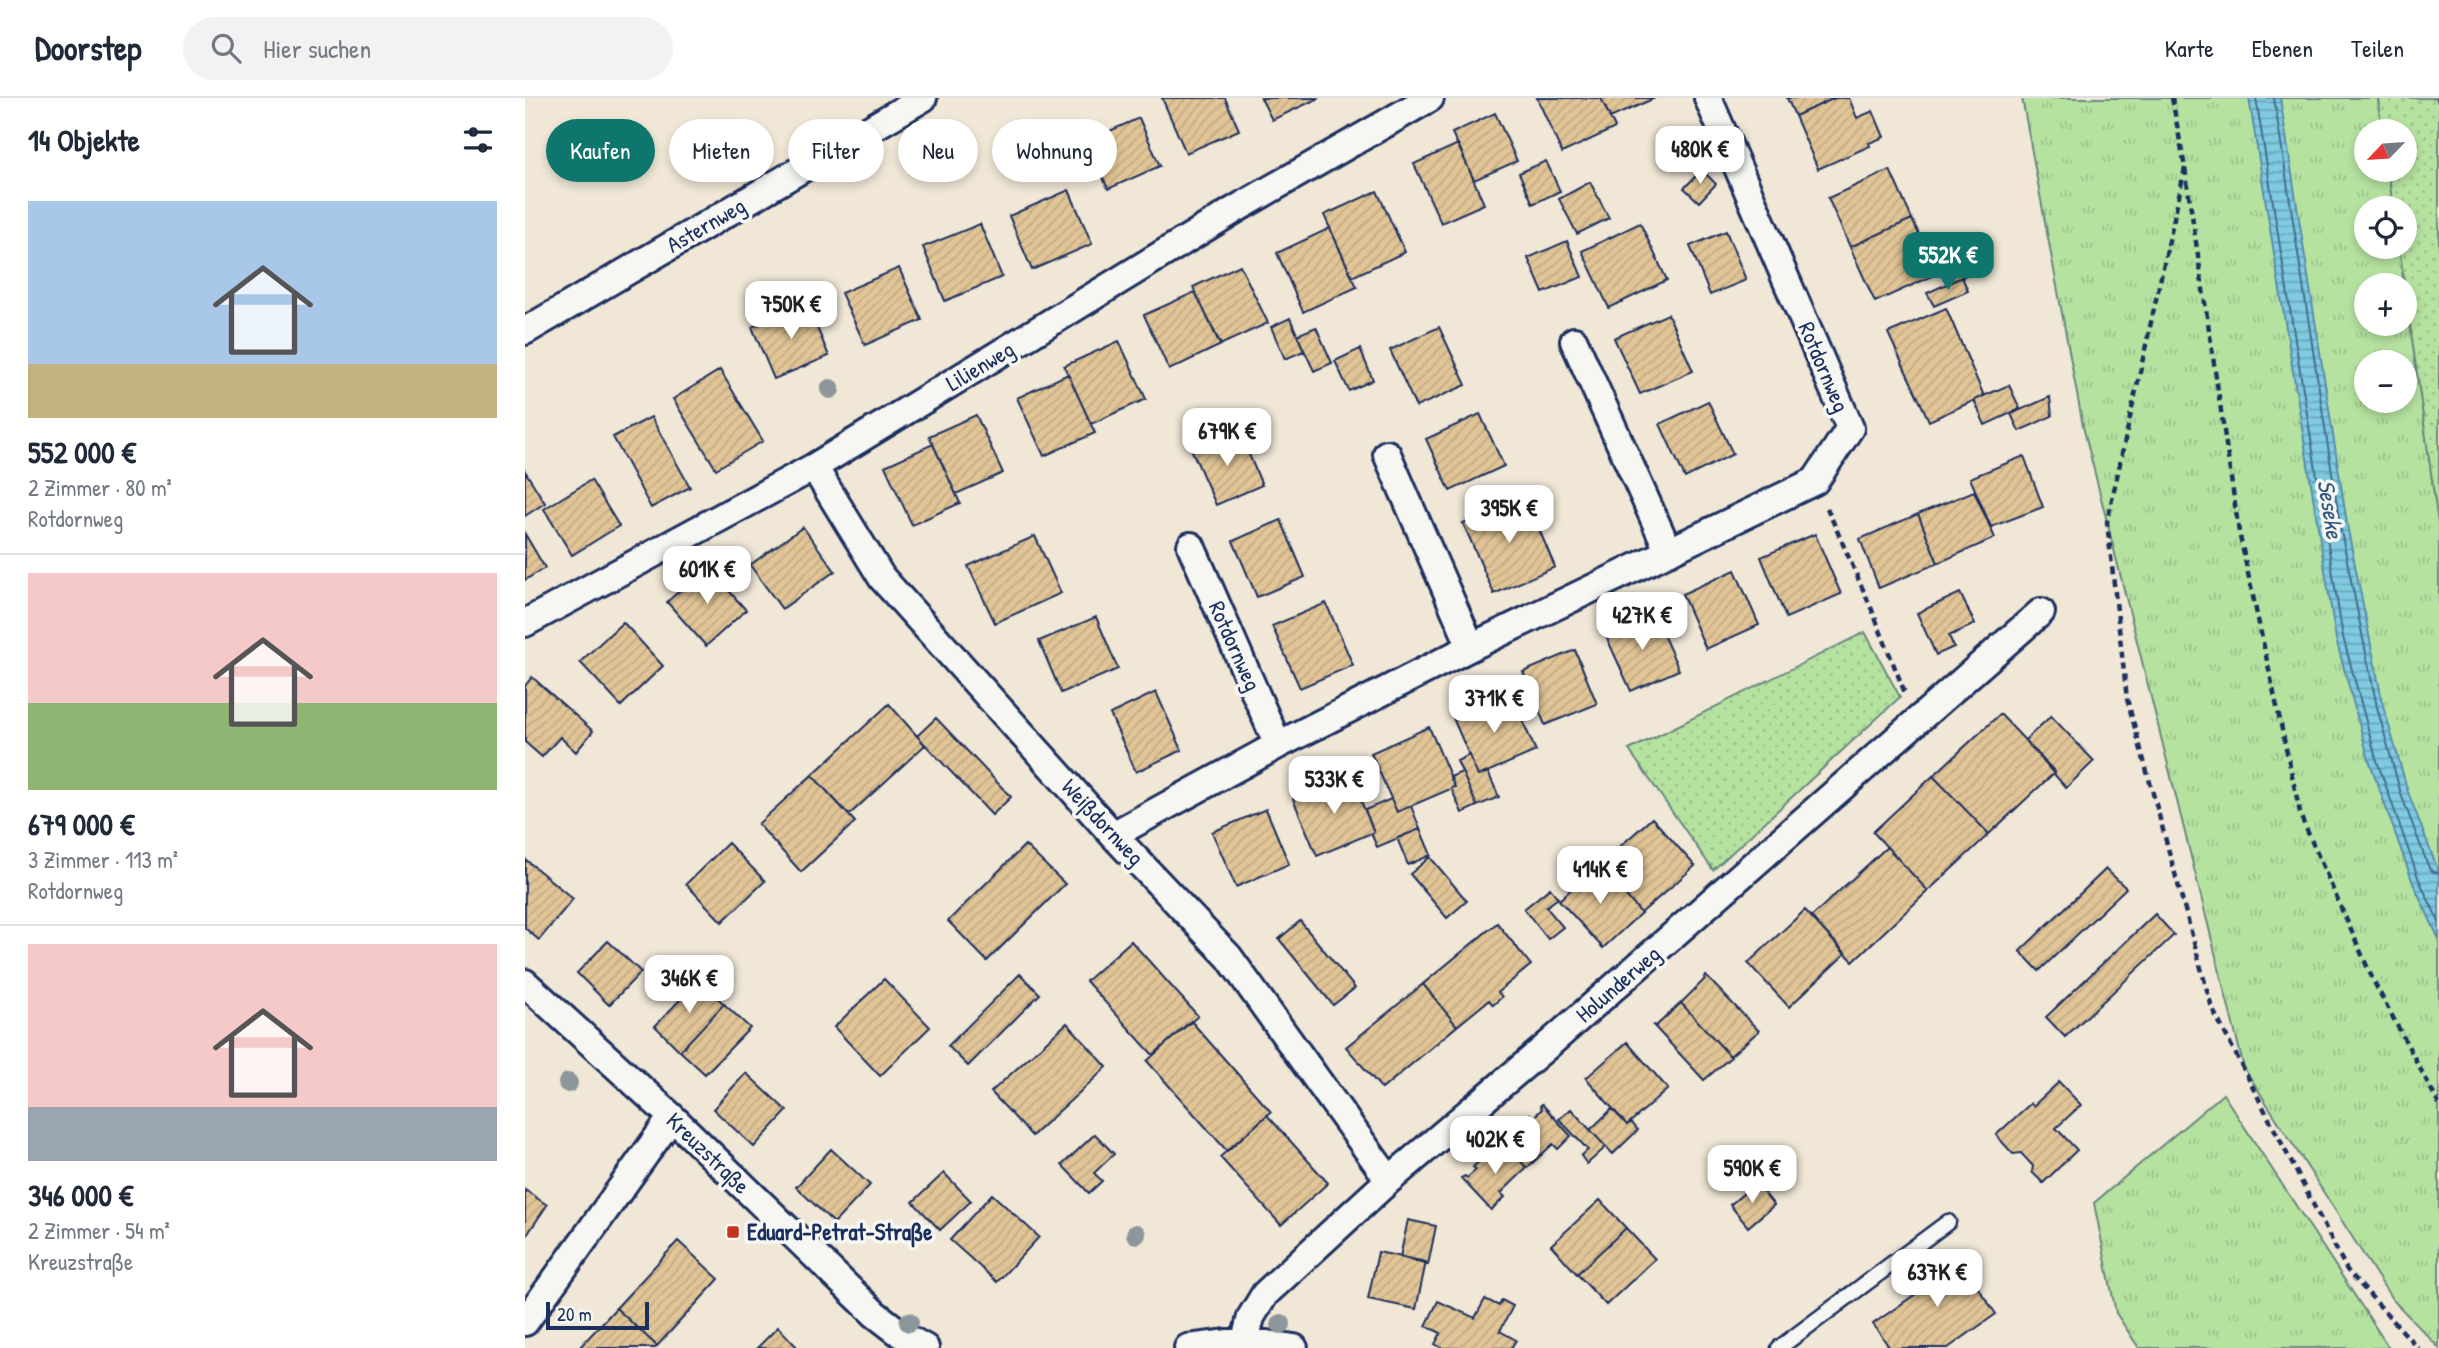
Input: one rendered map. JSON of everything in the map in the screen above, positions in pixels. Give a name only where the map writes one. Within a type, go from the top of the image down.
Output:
[{"type":"street","name":"Asternweg","points":[[525,331],[923,98]]},
{"type":"street","name":"Lilienweg","points":[[525,623],[814,467],[1236,209],[1430,98]]},
{"type":"street","name":"Rotdornweg","points":[[1708,98],[1850,428],[1815,481]]},
{"type":"street","points":[[1574,341],[1669,552]]},
{"type":"street","points":[[1387,454],[1471,647]]},
{"type":"street","name":"Weißdornweg","points":[[814,467],[881,578],[1113,835],[1229,957],[1389,1180]]},
{"type":"street","points":[[1113,835],[1279,745],[1471,647],[1815,481]]},
{"type":"street","name":"Rotdornweg","points":[[1191,546],[1279,745]]},
{"type":"street","name":"Holunderweg","points":[[1245,1341],[1251,1317],[1265,1294],[1389,1180],[1557,1037],[2042,612]]},
{"type":"street","name":"Kreuzstraße","points":[[525,983],[672,1117],[875,1314],[905,1337],[925,1348]]},
{"type":"street","points":[[525,1322],[672,1117]]},
{"type":"street","points":[[1188,1348],[1245,1341],[1294,1348]]},
{"type":"lane","points":[[1779,1348],[1948,1222]]},
{"type":"path","points":[[2172,98],[2185,168],[2239,532],[2301,817],[2374,982],[2439,1104]]},
{"type":"path","points":[[2185,168],[2107,522],[2127,699],[2212,1008],[2347,1270],[2419,1348]]},
{"type":"path","points":[[1815,481],[1872,610],[1917,723]]},
{"type":"green space","points":[[2022,98],[2378,98],[2381,119],[2354,119],[2354,182],[2390,182],[2391,196],[2354,196],[2354,259],[2401,259],[2402,273],[2354,273],[2354,336],[2412,336],[2414,350],[2354,350],[2354,413],[2417,413],[2417,372],[2439,529],[2439,1348],[2392,1299],[2244,1068],[2083,426]]},
{"type":"green space","points":[[2378,98],[2439,98],[2439,529],[2417,374],[2417,350],[2414,350],[2412,336],[2417,336],[2417,273],[2403,273],[2401,259],[2417,259],[2417,196],[2391,196],[2390,182],[2417,182],[2417,119],[2381,119]]},
{"type":"green space","points":[[1865,632],[1900,697],[1713,870],[1629,750]]},
{"type":"green space","points":[[2223,1094],[2389,1348],[2139,1348],[2116,1313],[2094,1203]]},
{"type":"water","name":"Seseke","points":[[2249,98],[2280,98],[2348,530],[2383,705],[2408,792],[2439,873],[2439,939],[2413,883],[2369,760],[2336,639]]},
{"type":"building","points":[[1162,98],[1225,98],[1239,130],[1186,153]]},
{"type":"building","points":[[1261,98],[1319,98],[1272,120]]},
{"type":"building","points":[[1537,98],[1601,98],[1615,128],[1562,153]]},
{"type":"building","points":[[1601,98],[1655,98],[1610,118]]},
{"type":"building","points":[[1787,98],[1835,98],[1795,116]]},
{"type":"building","points":[[1835,98],[1849,98],[1857,118],[1873,111],[1884,137],[1818,169],[1795,116]]},
{"type":"building","points":[[1495,113],[1517,161],[1474,180],[1452,133]]},
{"type":"building","points":[[1139,118],[1160,166],[1108,189],[1105,182],[1117,182],[1117,128]]},
{"type":"building","points":[[1458,144],[1484,204],[1441,223],[1414,164]]},
{"type":"building","points":[[1546,161],[1560,191],[1533,204],[1519,173]]},
{"type":"building","points":[[1702,170],[1716,184],[1699,202],[1684,188]]},
{"type":"building","points":[[1890,170],[1912,219],[1850,247],[1828,198]]},
{"type":"building","points":[[1590,182],[1609,218],[1577,234],[1559,199]]},
{"type":"building","points":[[1069,190],[1092,244],[1032,270],[1009,216]]},
{"type":"building","points":[[1377,191],[1405,252],[1352,277],[1324,215]]},
{"type":"building","points":[[1912,219],[1937,274],[1875,302],[1850,247]]},
{"type":"building","points":[[1640,223],[1667,280],[1609,308],[1582,251]]},
{"type":"building","points":[[980,224],[1002,277],[945,301],[923,247]]},
{"type":"building","points":[[1330,228],[1357,287],[1303,312],[1277,253]]},
{"type":"building","points":[[1726,231],[1746,280],[1710,295],[1690,246]]},
{"type":"building","points":[[1567,241],[1582,277],[1543,293],[1528,258]]},
{"type":"building","points":[[1971,251],[1979,269],[1947,284],[1939,266]]},
{"type":"building","points":[[1240,265],[1268,323],[1220,345],[1193,287]]},
{"type":"building","points":[[899,268],[922,320],[865,345],[841,293]]},
{"type":"building","points":[[1962,277],[1968,291],[1934,306],[1927,293]]},
{"type":"building","points":[[1195,292],[1221,345],[1169,370],[1144,315]]},
{"type":"building","points":[[807,304],[829,356],[774,379],[752,327]]},
{"type":"building","points":[[1946,308],[1984,396],[1929,421],[1888,333]]},
{"type":"building","points":[[1668,314],[1693,371],[1640,394],[1614,338]]},
{"type":"building","points":[[1290,318],[1304,351],[1285,359],[1271,327]]},
{"type":"building","points":[[1316,327],[1332,363],[1314,371],[1297,335]]},
{"type":"building","points":[[1439,327],[1466,385],[1416,407],[1390,350]]},
{"type":"building","points":[[1119,341],[1146,399],[1091,424],[1064,366]]},
{"type":"building","points":[[1360,349],[1373,380],[1349,391],[1335,361]]},
{"type":"building","points":[[720,370],[763,441],[716,469],[673,399]]},
{"type":"building","points":[[1068,374],[1095,433],[1044,456],[1017,398]]},
{"type":"building","points":[[2009,385],[2020,409],[1985,425],[1974,400]]},
{"type":"building","points":[[2050,397],[2052,416],[2019,431],[2011,414]]},
{"type":"building","points":[[1708,401],[1733,454],[1685,478],[1660,424]]},
{"type":"building","points":[[1480,414],[1504,466],[1450,491],[1426,439]]},
{"type":"building","points":[[976,415],[1003,473],[956,494],[929,436]]},
{"type":"building","points":[[651,417],[690,487],[651,508],[613,437]]},
{"type":"building","points":[[1239,431],[1262,485],[1216,505],[1192,451]]},
{"type":"building","points":[[933,444],[960,503],[912,525],[885,466]]},
{"type":"building","points":[[2024,456],[2043,507],[1991,527],[1970,478]]},
{"type":"building","points":[[525,471],[545,503],[525,516]]},
{"type":"building","points":[[591,480],[619,526],[572,555],[544,509]]},
{"type":"building","points":[[1974,491],[1995,538],[1938,563],[1918,514]]},
{"type":"building","points":[[1525,496],[1555,567],[1494,594],[1463,523]]},
{"type":"building","points":[[1918,514],[1938,563],[1879,588],[1860,539]]},
{"type":"building","points":[[1281,520],[1305,577],[1257,597],[1233,541]]},
{"type":"building","points":[[803,527],[835,571],[782,609],[750,565]]},
{"type":"building","points":[[525,534],[545,568],[525,580]]},
{"type":"building","points":[[1815,534],[1841,594],[1786,618],[1761,557]]},
{"type":"building","points":[[1035,536],[1061,593],[995,623],[968,566]]},
{"type":"building","points":[[707,566],[746,610],[706,646],[667,602]]},
{"type":"building","points":[[1735,570],[1759,625],[1706,649],[1682,594]]},
{"type":"building","points":[[1960,593],[1975,624],[1949,636],[1954,647],[1936,655],[1917,613]]},
{"type":"building","points":[[1326,603],[1353,665],[1300,688],[1272,626]]},
{"type":"building","points":[[1653,612],[1679,670],[1631,691],[1605,634]]},
{"type":"building","points":[[1096,617],[1118,669],[1061,693],[1039,641]]},
{"type":"building","points":[[623,622],[663,666],[621,706],[580,662]]},
{"type":"building","points":[[1575,650],[1597,704],[1545,725],[1523,672]]},
{"type":"building","points":[[532,677],[593,731],[576,752],[560,737],[542,757],[525,742],[525,686]]},
{"type":"building","points":[[1156,692],[1182,750],[1136,772],[1110,714]]},
{"type":"building","points":[[1510,693],[1536,751],[1478,776],[1453,718]]},
{"type":"building","points":[[889,704],[925,745],[849,815],[812,775]]},
{"type":"building","points":[[2000,714],[2055,772],[1989,834],[1933,776]]},
{"type":"building","points":[[2051,716],[2094,761],[2066,788],[2025,740]]},
{"type":"building","points":[[936,718],[1011,797],[992,815],[917,736]]},
{"type":"building","points":[[1429,727],[1455,787],[1397,812],[1371,753]]},
{"type":"building","points":[[1469,755],[1478,776],[1488,772],[1499,797],[1477,806],[1457,761]]},
{"type":"building","points":[[1462,772],[1477,806],[1462,813],[1451,788],[1455,787],[1450,777]]},
{"type":"building","points":[[812,775],[855,822],[801,872],[758,824]]},
{"type":"building","points":[[1350,775],[1374,832],[1317,856],[1293,799]]},
{"type":"building","points":[[1933,776],[1989,834],[1928,891],[1873,832]]},
{"type":"building","points":[[1391,799],[1397,812],[1411,806],[1420,829],[1377,847],[1365,810]]},
{"type":"building","points":[[1266,809],[1289,864],[1236,887],[1212,832]]},
{"type":"building","points":[[1652,818],[1695,866],[1641,913],[1599,865]]},
{"type":"building","points":[[1420,829],[1431,855],[1408,865],[1397,838]]},
{"type":"building","points":[[728,843],[765,881],[722,922],[686,884]]},
{"type":"building","points":[[1025,845],[1065,884],[987,961],[948,921]]},
{"type":"building","points":[[1887,847],[1928,891],[1853,961],[1811,917]]},
{"type":"building","points":[[1430,857],[1467,901],[1447,918],[1410,874]]},
{"type":"building","points":[[525,859],[573,899],[539,940],[525,928]]},
{"type":"building","points":[[1599,865],[1641,913],[1603,948],[1559,900]]},
{"type":"building","points":[[2106,869],[2126,888],[2039,971],[2020,951]]},
{"type":"building","points":[[1550,888],[1558,898],[1546,907],[1563,927],[1548,939],[1524,909]]},
{"type":"building","points":[[1805,910],[1845,954],[1789,1007],[1748,963]]},
{"type":"building","points":[[2155,914],[2174,935],[2065,1037],[2046,1017]]},
{"type":"building","points":[[1300,921],[1355,988],[1333,1005],[1279,939]]},
{"type":"building","points":[[1497,923],[1531,965],[1498,992],[1502,997],[1493,1005],[1489,1000],[1457,1026],[1423,984]]},
{"type":"building","points":[[608,941],[641,972],[609,1005],[577,973]]},
{"type":"building","points":[[1131,941],[1198,1016],[1153,1055],[1086,981]]},
{"type":"building","points":[[1020,974],[1040,994],[968,1066],[948,1046]]},
{"type":"building","points":[[1706,976],[1759,1031],[1730,1056],[1681,1003]]},
{"type":"building","points":[[884,979],[930,1027],[880,1076],[834,1027]]},
{"type":"building","points":[[699,980],[724,1004],[680,1051],[655,1026]]},
{"type":"building","points":[[1423,984],[1457,1026],[1382,1089],[1346,1047]]},
{"type":"building","points":[[1681,1003],[1731,1057],[1704,1080],[1653,1025],[1656,1026]]},
{"type":"building","points":[[724,1004],[750,1028],[705,1074],[680,1051]]},
{"type":"building","points":[[1191,1021],[1271,1112],[1227,1151],[1147,1061]]},
{"type":"building","points":[[1067,1023],[1107,1067],[1032,1136],[991,1092]]},
{"type":"building","points":[[1627,1042],[1668,1089],[1627,1125],[1586,1078]]},
{"type":"building","points":[[746,1073],[787,1111],[754,1147],[713,1109]]},
{"type":"building","points":[[2059,1082],[2081,1105],[2056,1128],[2077,1150],[2043,1183],[2032,1172],[2033,1166],[2021,1153],[2013,1154],[1996,1135]]},
{"type":"building","points":[[1542,1104],[1571,1136],[1558,1149],[1553,1144],[1527,1168],[1504,1144],[1520,1129],[1517,1126],[1530,1114],[1533,1118],[1542,1109]]},
{"type":"building","points":[[1571,1109],[1606,1147],[1587,1164],[1581,1156],[1588,1150],[1559,1119]]},
{"type":"building","points":[[1612,1109],[1627,1125],[1631,1122],[1638,1130],[1613,1154],[1590,1130]]},
{"type":"building","points":[[1267,1115],[1328,1183],[1281,1225],[1220,1157]]},
{"type":"building","points":[[1095,1134],[1114,1154],[1094,1173],[1102,1181],[1089,1193],[1062,1165]]},
{"type":"building","points":[[1504,1144],[1527,1168],[1501,1193],[1505,1197],[1491,1210],[1461,1178],[1467,1178],[1476,1170],[1473,1167],[1485,1156],[1488,1159]]},
{"type":"building","points":[[831,1149],[870,1185],[834,1223],[796,1187]]},
{"type":"building","points":[[944,1173],[971,1201],[940,1230],[913,1202]]},
{"type":"building","points":[[1756,1183],[1774,1205],[1748,1227],[1730,1205]]},
{"type":"building","points":[[525,1190],[547,1205],[525,1238]]},
{"type":"building","points":[[992,1194],[1039,1237],[997,1282],[950,1240]]},
{"type":"building","points":[[1600,1200],[1626,1228],[1577,1274],[1551,1245]]},
{"type":"building","points":[[1408,1220],[1436,1226],[1428,1265],[1400,1257]]},
{"type":"building","points":[[1626,1228],[1655,1259],[1606,1305],[1577,1274]]},
{"type":"building","points":[[678,1241],[719,1279],[657,1346],[616,1308]]},
{"type":"building","points":[[1378,1252],[1426,1262],[1416,1309],[1368,1299]]},
{"type":"building","points":[[1953,1252],[1996,1314],[1948,1348],[1890,1348],[1873,1324],[1917,1293],[1909,1282]]},
{"type":"building","points":[[1485,1299],[1499,1306],[1502,1300],[1513,1306],[1500,1331],[1516,1340],[1511,1348],[1442,1348],[1435,1344],[1441,1333],[1426,1326],[1438,1301],[1475,1318]]},
{"type":"building","points":[[616,1308],[657,1346],[579,1348]]},
{"type":"building","points":[[778,1327],[798,1348],[757,1348]]},
{"type":"place","name":"Eduard-Petrat-Straße","points":[[733,1232]]}]
